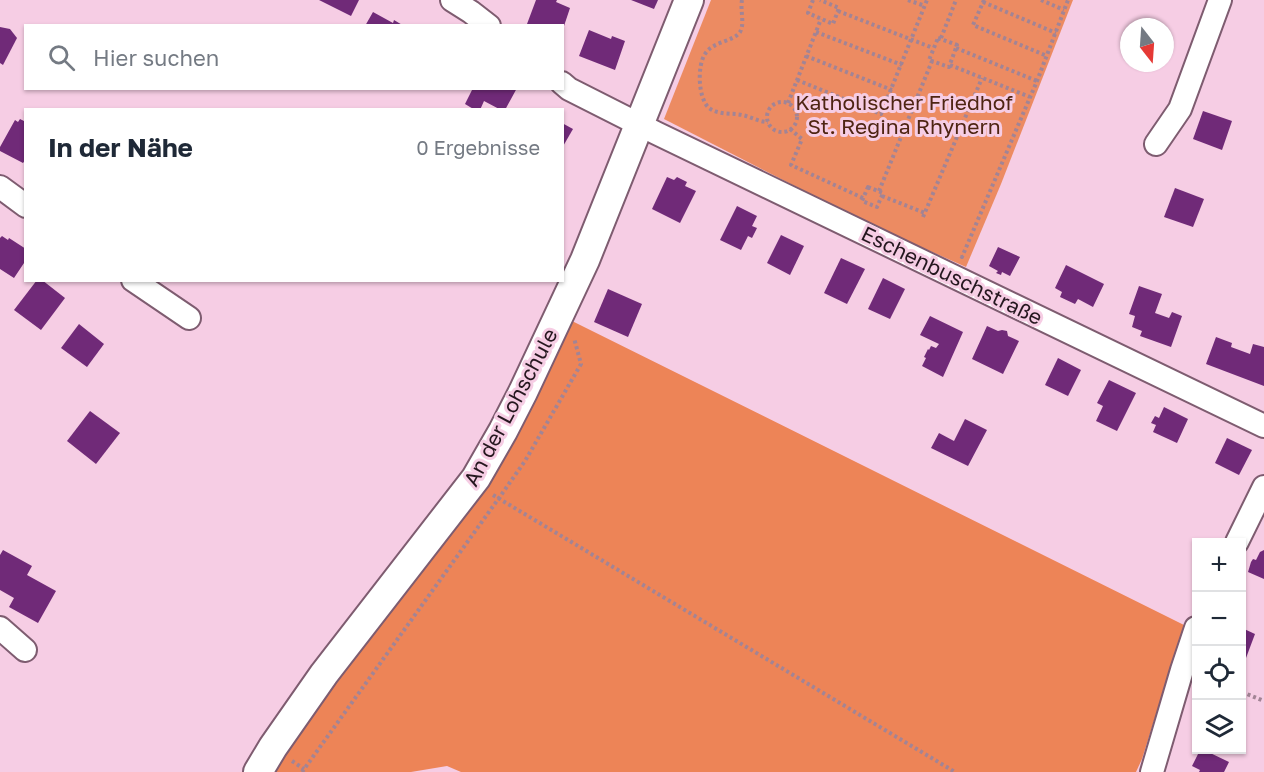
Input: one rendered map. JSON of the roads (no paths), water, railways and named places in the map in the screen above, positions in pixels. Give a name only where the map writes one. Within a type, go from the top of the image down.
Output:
[{"type":"street","points":[[452,0],[486,24]]},
{"type":"street","name":"An der Lohschule","points":[[258,772],[324,674],[476,478],[518,402],[585,260],[689,0]]},
{"type":"street","points":[[1156,144],[1180,109],[1220,0]]},
{"type":"street","name":"Eschenbuschstraße","points":[[564,84],[640,124],[1264,426]]},
{"type":"street","points":[[0,188],[24,205]]},
{"type":"street","points":[[136,282],[189,318]]},
{"type":"street","points":[[1239,538],[1264,487]]},
{"type":"street","points":[[0,628],[25,650]]},
{"type":"street","points":[[1152,772],[1192,642]]},
{"type":"park label","name":"Katholischer Friedhof St. Regina Rhynern","points":[[904,114]]}]
